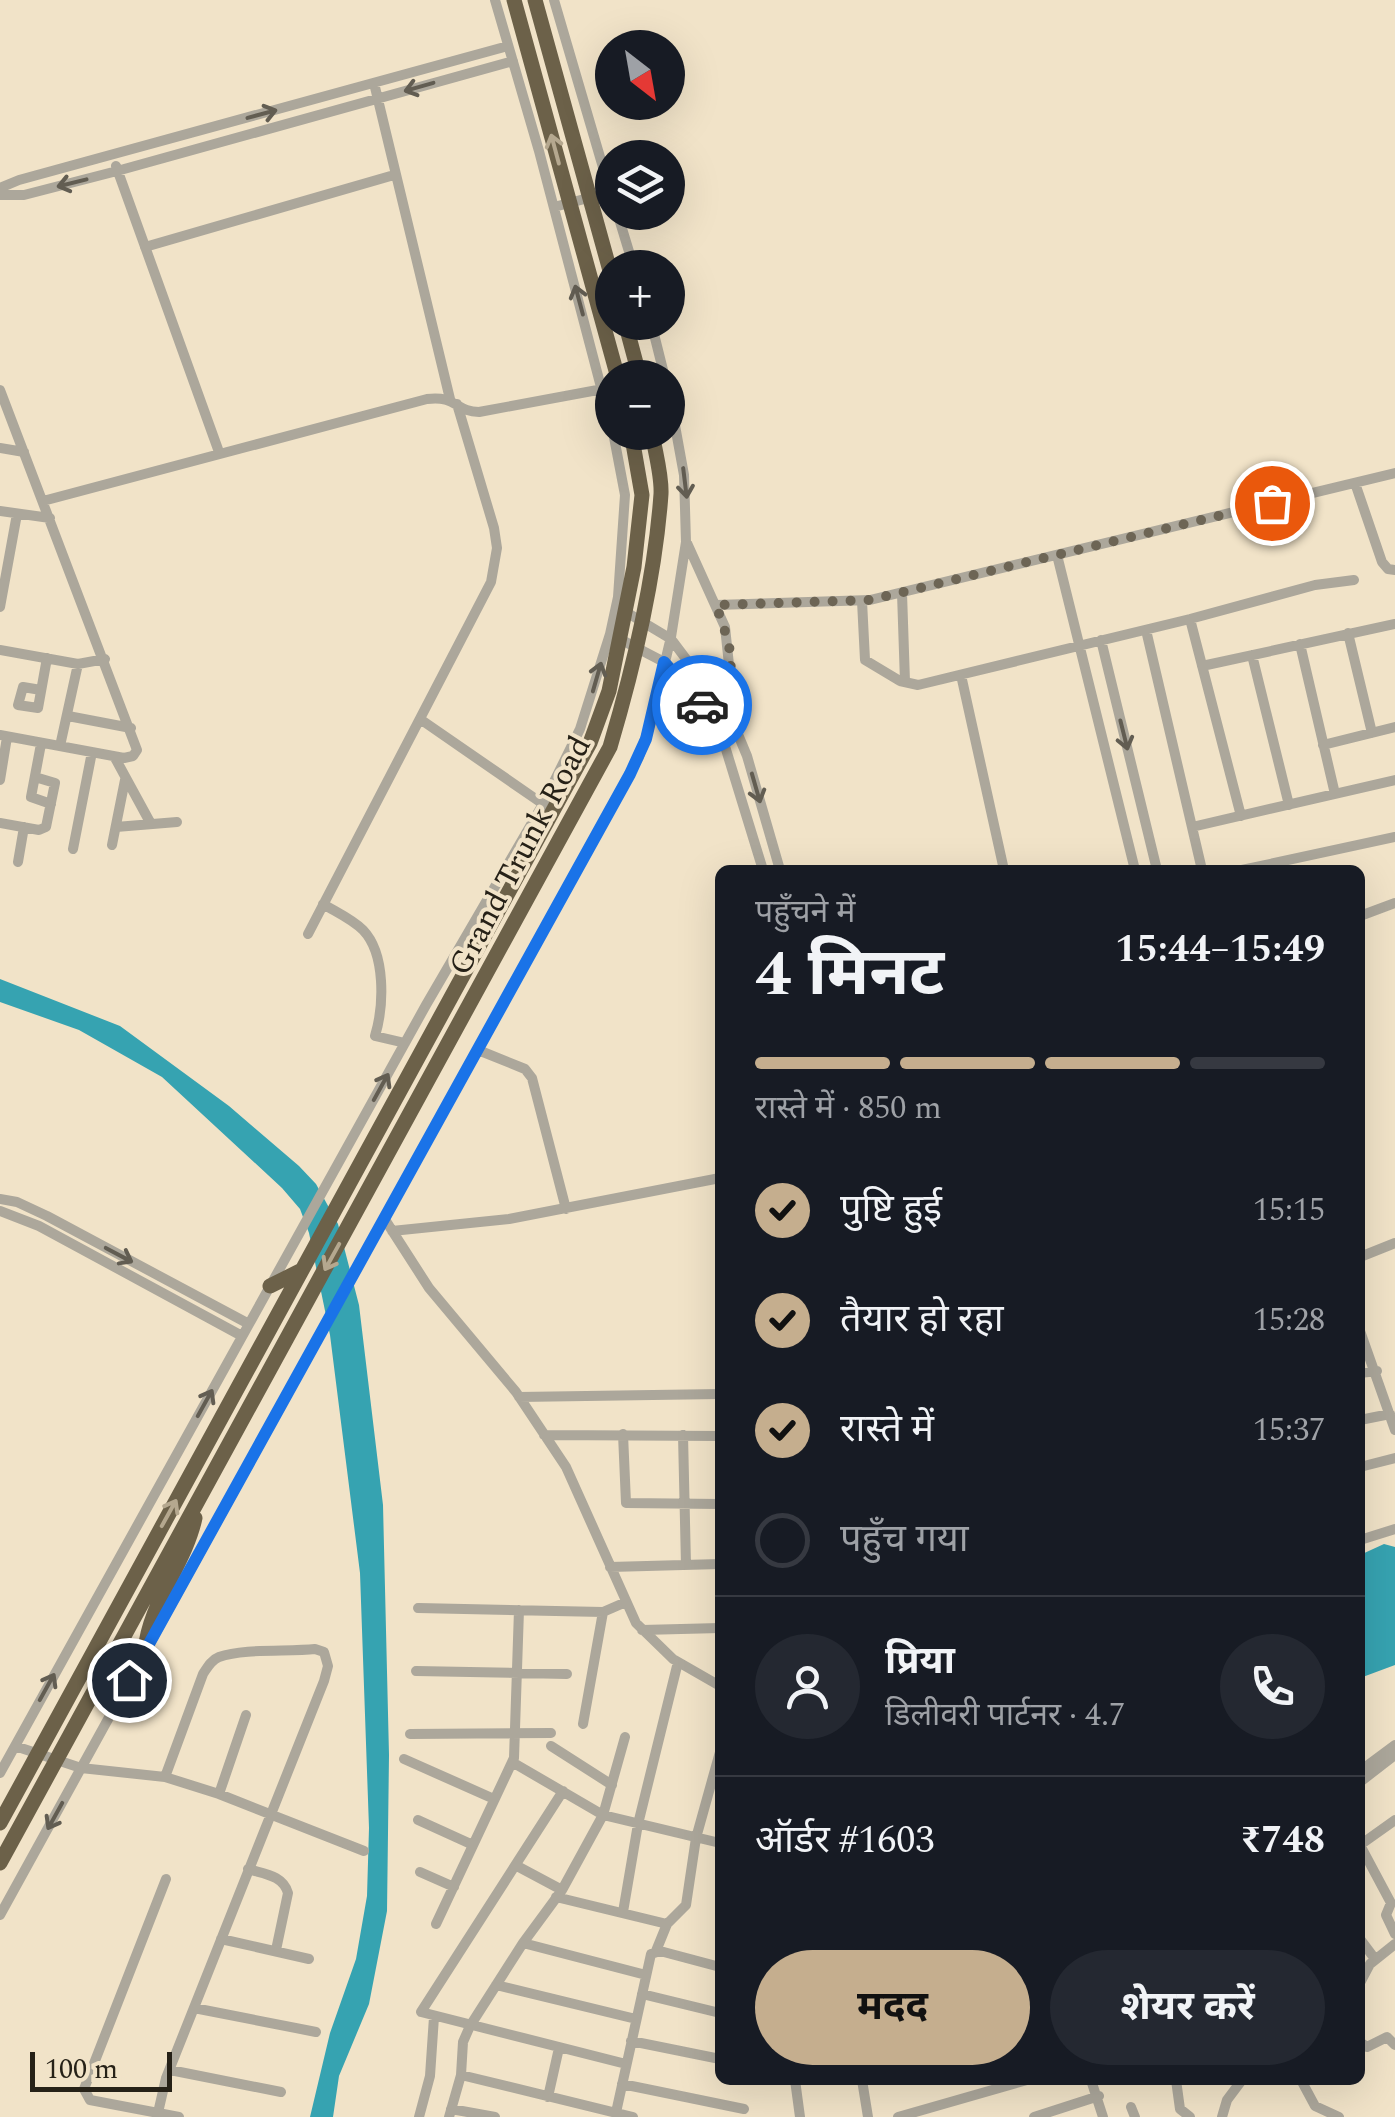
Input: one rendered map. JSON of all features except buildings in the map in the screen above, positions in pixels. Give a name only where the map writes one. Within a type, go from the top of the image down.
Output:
[{"type":"highway","points":[[514,0],[613,360]]},
{"type":"highway","points":[[535,0],[604,250]]},
{"type":"highway","name":"Grand Trunk Road","points":[[0,1823],[590,743],[608,691],[634,567],[642,495],[634,450]]},
{"type":"highway","name":"Grand Trunk Road","points":[[199,1499],[610,747],[630,675],[662,490],[655,450]]},
{"type":"highway","points":[[270,1286],[302,1270]]},
{"type":"highway","points":[[0,1863],[199,1499]]},
{"type":"highway","points":[[145,1651],[151,1624],[189,1544],[199,1499]]},
{"type":"street","points":[[495,0],[595,360]]},
{"type":"street","points":[[554,0],[596,140]]},
{"type":"street","points":[[0,192],[11,182],[508,46]]},
{"type":"street","points":[[0,192],[24,195],[513,62]]},
{"type":"street","points":[[308,934],[483,599],[496,565],[494,528],[454,401],[394,175],[374,83]]},
{"type":"street","points":[[304,102],[308,118]]},
{"type":"street","points":[[221,124],[226,141]]},
{"type":"street","points":[[112,154],[219,452]]},
{"type":"street","points":[[145,248],[394,175]]},
{"type":"street","points":[[554,206],[595,198]]},
{"type":"street","points":[[0,390],[137,744],[136,754],[128,758],[3,736],[0,780]]},
{"type":"street","points":[[43,501],[427,399],[454,401],[479,412],[595,390]]},
{"type":"street","points":[[0,448],[24,452]]},
{"type":"street","points":[[0,1773],[405,1043],[543,804],[580,730],[616,606],[625,495],[617,450]]},
{"type":"street","points":[[0,1915],[639,756],[652,722],[686,542],[679,450]]},
{"type":"street","points":[[716,605],[862,601],[1395,473]]},
{"type":"street","points":[[1354,483],[1382,562],[1394,570],[1395,584]]},
{"type":"street","points":[[0,511],[50,518]]},
{"type":"street","points":[[0,606],[17,514]]},
{"type":"street","points":[[686,542],[729,643],[732,720],[722,735]]},
{"type":"street","points":[[1058,554],[1134,865]]},
{"type":"street","points":[[862,601],[866,660],[905,682],[927,683],[1315,585],[1354,580]]},
{"type":"street","points":[[902,593],[905,682]]},
{"type":"street","points":[[616,606],[670,639],[732,720],[747,756],[779,865]]},
{"type":"street","points":[[1190,619],[1241,816]]},
{"type":"street","points":[[1202,666],[1395,624]]},
{"type":"street","points":[[1146,630],[1201,865]]},
{"type":"street","points":[[1348,633],[1372,733]]},
{"type":"street","points":[[610,634],[664,662],[703,706],[722,735],[761,865]]},
{"type":"street","points":[[1101,640],[1156,865]]},
{"type":"street","points":[[1300,644],[1335,794]]},
{"type":"street","points":[[0,650],[78,664],[104,659]]},
{"type":"street","points":[[1252,655],[1288,805]]},
{"type":"street","points":[[41,690],[47,658]]},
{"type":"street","points":[[60,746],[78,664]]},
{"type":"street","points":[[961,675],[1003,865]]},
{"type":"street","points":[[68,716],[131,728]]},
{"type":"street","points":[[420,719],[543,804]]},
{"type":"street","points":[[1324,745],[1395,727]]},
{"type":"street","points":[[41,744],[30,798],[51,804]]},
{"type":"street","points":[[73,848],[92,752]]},
{"type":"street","points":[[114,756],[151,824]]},
{"type":"street","points":[[0,823],[44,829],[55,782],[35,777]]},
{"type":"street","points":[[112,845],[126,779]]},
{"type":"street","points":[[1192,828],[1395,780]]},
{"type":"street","points":[[116,827],[176,822]]},
{"type":"street","points":[[18,862],[24,828]]},
{"type":"street","points":[[1265,865],[1395,837]]},
{"type":"street","points":[[1365,914],[1395,903]]},
{"type":"street","points":[[324,904],[360,926],[372,940],[382,1014],[376,1036],[405,1043]]},
{"type":"street","points":[[478,1050],[525,1070],[532,1078],[566,1209]]},
{"type":"street","points":[[392,1231],[509,1220],[715,1179]]},
{"type":"street","points":[[0,1199],[47,1216],[249,1324]]},
{"type":"street","points":[[0,1211],[40,1226],[242,1336]]},
{"type":"street","points":[[384,1218],[428,1288],[519,1397],[566,1467],[636,1624],[678,1662],[715,1683]]},
{"type":"street","points":[[1365,1255],[1395,1243]]},
{"type":"street","points":[[1365,1344],[1395,1430]]},
{"type":"street","points":[[1365,1372],[1376,1371]]},
{"type":"street","points":[[519,1397],[715,1394]]},
{"type":"street","points":[[1365,1419],[1390,1414]]},
{"type":"street","points":[[623,1434],[626,1503],[715,1504]]},
{"type":"street","points":[[544,1435],[715,1436]]},
{"type":"street","points":[[684,1435],[686,1565]]},
{"type":"street","points":[[1365,1465],[1395,1458]]},
{"type":"street","points":[[1365,1538],[1395,1529]]},
{"type":"street","points":[[610,1567],[715,1564]]},
{"type":"street","points":[[418,1608],[602,1612],[626,1602]]},
{"type":"street","points":[[436,1924],[512,1762],[519,1610]]},
{"type":"street","points":[[584,1724],[602,1612]]},
{"type":"street","points":[[642,1630],[715,1628]]},
{"type":"street","points":[[157,2115],[170,2070],[326,1674],[326,1656],[320,1650],[220,1657],[212,1661],[202,1674],[166,1777]]},
{"type":"street","points":[[623,1912],[638,1824],[678,1662]]},
{"type":"street","points":[[416,1671],[567,1674]]},
{"type":"street","points":[[218,1794],[246,1715]]},
{"type":"street","points":[[410,1734],[551,1733]]},
{"type":"street","points":[[495,2117],[450,2113],[470,2026],[559,1894],[604,1815],[625,1738]]},
{"type":"street","points":[[1365,1767],[1395,1745]]},
{"type":"street","points":[[15,1746],[81,1768],[166,1777],[364,1851]]},
{"type":"street","points":[[551,1746],[612,1785]]},
{"type":"street","points":[[1365,1778],[1395,1755]]},
{"type":"street","points":[[404,1759],[494,1799]]},
{"type":"street","points":[[512,1762],[604,1815],[715,1843]]},
{"type":"street","points":[[616,2115],[650,1955],[667,1924],[686,1904],[696,1838],[715,1770]]},
{"type":"street","points":[[563,1792],[421,2009],[423,2014],[434,2017],[626,2064]]},
{"type":"street","points":[[418,1820],[473,1845]]},
{"type":"street","points":[[1365,1841],[1395,1820]]},
{"type":"street","points":[[1365,1854],[1391,1903],[1386,1915],[1395,1934]]},
{"type":"street","points":[[518,1866],[559,1894],[667,1924]]},
{"type":"street","points":[[248,1869],[286,1884],[288,1893],[276,1950]]},
{"type":"street","points":[[420,1872],[454,1887]]},
{"type":"street","points":[[166,1879],[84,2089],[90,2100],[179,2117]]},
{"type":"street","points":[[220,1940],[310,1959]]},
{"type":"street","points":[[523,1943],[646,1974]]},
{"type":"street","points":[[1365,1975],[1375,1959],[1395,1944]]},
{"type":"street","points":[[1365,1946],[1375,1959]]},
{"type":"street","points":[[656,1950],[715,1965]]},
{"type":"street","points":[[496,1985],[636,2019]]},
{"type":"street","points":[[642,1994],[715,2013]]},
{"type":"street","points":[[194,2008],[316,2032]]},
{"type":"street","points":[[419,2117],[430,2076],[434,2017]]},
{"type":"street","points":[[1365,2046],[1387,2038],[1395,2045]]},
{"type":"street","points":[[631,2040],[715,2058]]},
{"type":"street","points":[[548,2097],[559,2048]]},
{"type":"street","points":[[170,2070],[282,2092]]},
{"type":"street","points":[[461,2075],[633,2117]]},
{"type":"street","points":[[622,2084],[744,2109]]},
{"type":"street","points":[[796,2085],[800,2117]]},
{"type":"street","points":[[863,2085],[868,2117]]},
{"type":"street","points":[[898,2117],[943,2111],[1013,2085]]},
{"type":"street","points":[[1094,2085],[1099,2096]]},
{"type":"street","points":[[1100,2085],[1103,2117]]},
{"type":"street","points":[[1177,2085],[1180,2109],[1190,2117]]},
{"type":"street","points":[[1222,2117],[1226,2100],[1238,2085]]},
{"type":"street","points":[[1304,2085],[1315,2106],[1339,2117]]},
{"type":"street","points":[[1034,2117],[1099,2096]]},
{"type":"water","points":[[0,979],[120,1026],[229,1106],[299,1166],[316,1184],[338,1224],[359,1305],[383,1505],[389,1755],[387,1911],[369,2004],[339,2076],[333,2117],[310,2117],[330,2033],[356,1959],[367,1896],[369,1828],[360,1573],[330,1335],[309,1233],[300,1209],[282,1188],[162,1077],[79,1030],[0,1002]]},
{"type":"water","points":[[1384,1544],[1395,1547],[1395,1665],[1365,1676],[1365,1553]]},
{"type":"way so far","points":[[702,705],[722,735],[734,712],[729,643],[716,605],[870,600],[1272,503]]},
{"type":"route","points":[[129,1680],[630,774],[652,722],[664,662],[702,705]]}]
